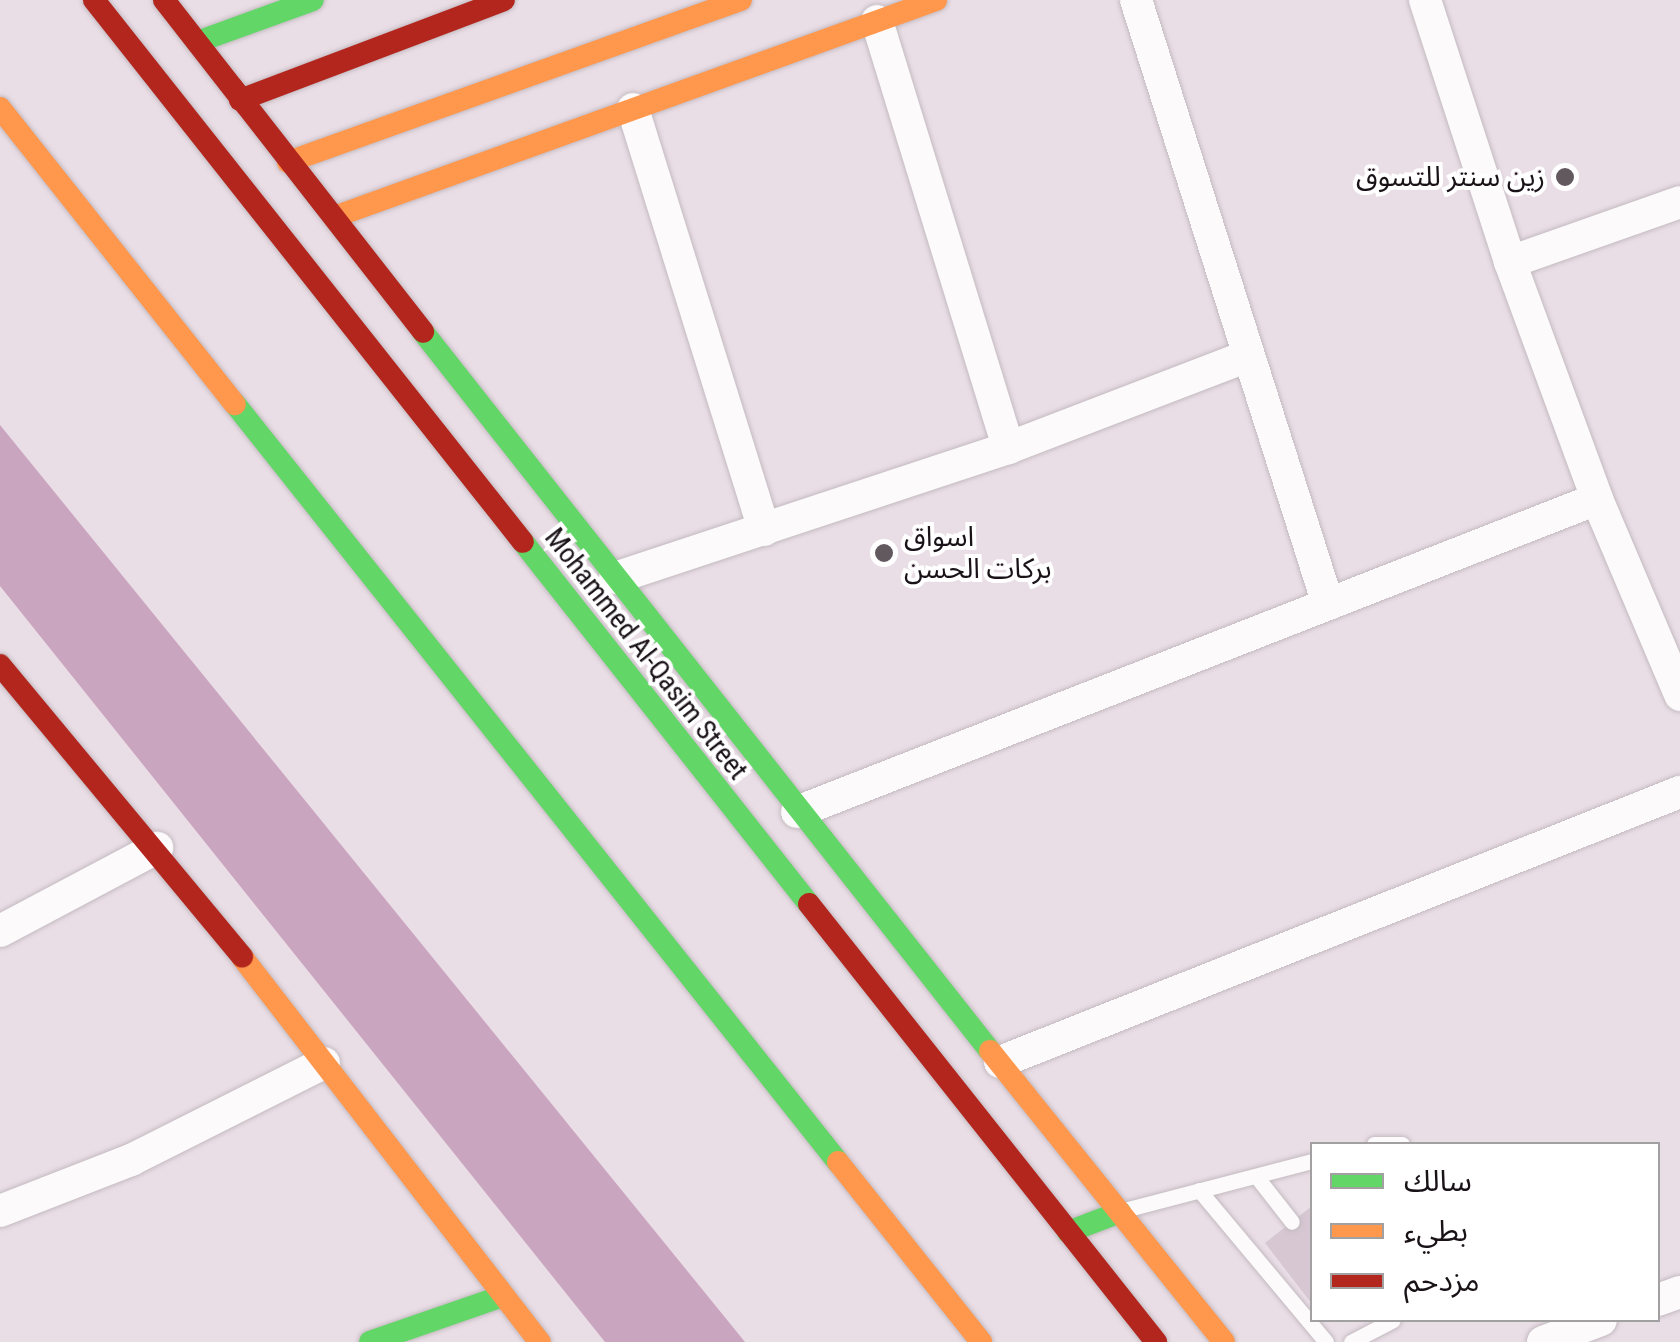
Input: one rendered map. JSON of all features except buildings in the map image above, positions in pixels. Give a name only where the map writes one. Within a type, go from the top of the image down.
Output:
[{"type":"main road","name":"Mohammed Al-Qasim Street","points":[[94,0],[1156,1342]]},
{"type":"main road","points":[[164,0],[798,812],[1224,1342]]},
{"type":"main road","points":[[197,42],[313,0]]},
{"type":"main road","points":[[240,100],[504,0]]},
{"type":"main road","points":[[288,162],[741,0]]},
{"type":"main road","points":[[334,217],[936,0]]},
{"type":"main road","points":[[0,108],[980,1342]]},
{"type":"main road","points":[[0,666],[157,848],[536,1338]]},
{"type":"main road","points":[[1068,1232],[1120,1212]]},
{"type":"main road","points":[[380,1340],[503,1296]]},
{"type":"main road","points":[[508,1342],[536,1338]]},
{"type":"street","points":[[1136,0],[1245,357],[1328,604]]},
{"type":"street","points":[[1425,0],[1510,262],[1597,500],[1672,651],[1680,696]]},
{"type":"street","points":[[877,21],[1008,448]]},
{"type":"street","points":[[633,109],[764,530]]},
{"type":"street","points":[[1510,262],[1680,202]]},
{"type":"street","points":[[615,578],[1008,448],[1245,357]]},
{"type":"street","points":[[798,812],[1597,500]]},
{"type":"street","points":[[1000,1062],[1680,792]]},
{"type":"street","points":[[0,931],[157,848]]},
{"type":"street","points":[[0,1211],[130,1160],[324,1064]]},
{"type":"street","points":[[1543,1342],[1595,1328]]},
{"type":"lane","points":[[1120,1212],[1310,1162]]},
{"type":"lane","points":[[1256,1176],[1292,1222]]},
{"type":"lane","points":[[1199,1190],[1326,1342]]},
{"type":"lane","points":[[1351,1342],[1372,1324]]},
{"type":"shaded area","points":[[0,425],[745,1342],[605,1342],[0,586]]},
{"type":"traffic: fast","points":[[197,42],[313,0]]},
{"type":"traffic: fast","points":[[423,332],[990,1051]]},
{"type":"traffic: fast","points":[[235,404],[838,1162]]},
{"type":"traffic: fast","points":[[523,542],[809,904]]},
{"type":"traffic: fast","points":[[1068,1232],[1120,1212]]},
{"type":"traffic: fast","points":[[370,1342],[503,1296]]},
{"type":"traffic: slow","points":[[288,162],[741,0]]},
{"type":"traffic: slow","points":[[334,217],[936,0]]},
{"type":"traffic: slow","points":[[0,108],[235,404]]},
{"type":"traffic: slow","points":[[242,957],[540,1342]]},
{"type":"traffic: slow","points":[[990,1051],[1224,1342]]},
{"type":"traffic: slow","points":[[838,1162],[981,1342]]},
{"type":"traffic: jam","points":[[94,0],[523,542]]},
{"type":"traffic: jam","points":[[164,0],[423,332]]},
{"type":"traffic: jam","points":[[240,100],[504,0]]},
{"type":"traffic: jam","points":[[0,665],[242,957]]},
{"type":"traffic: jam","points":[[809,904],[1156,1342]]},
{"type":"place","name":"زين سنتر للتسوق","points":[[1565,177]]},
{"type":"place","name":"اسواق بركات الحسن","points":[[884,553]]}]
